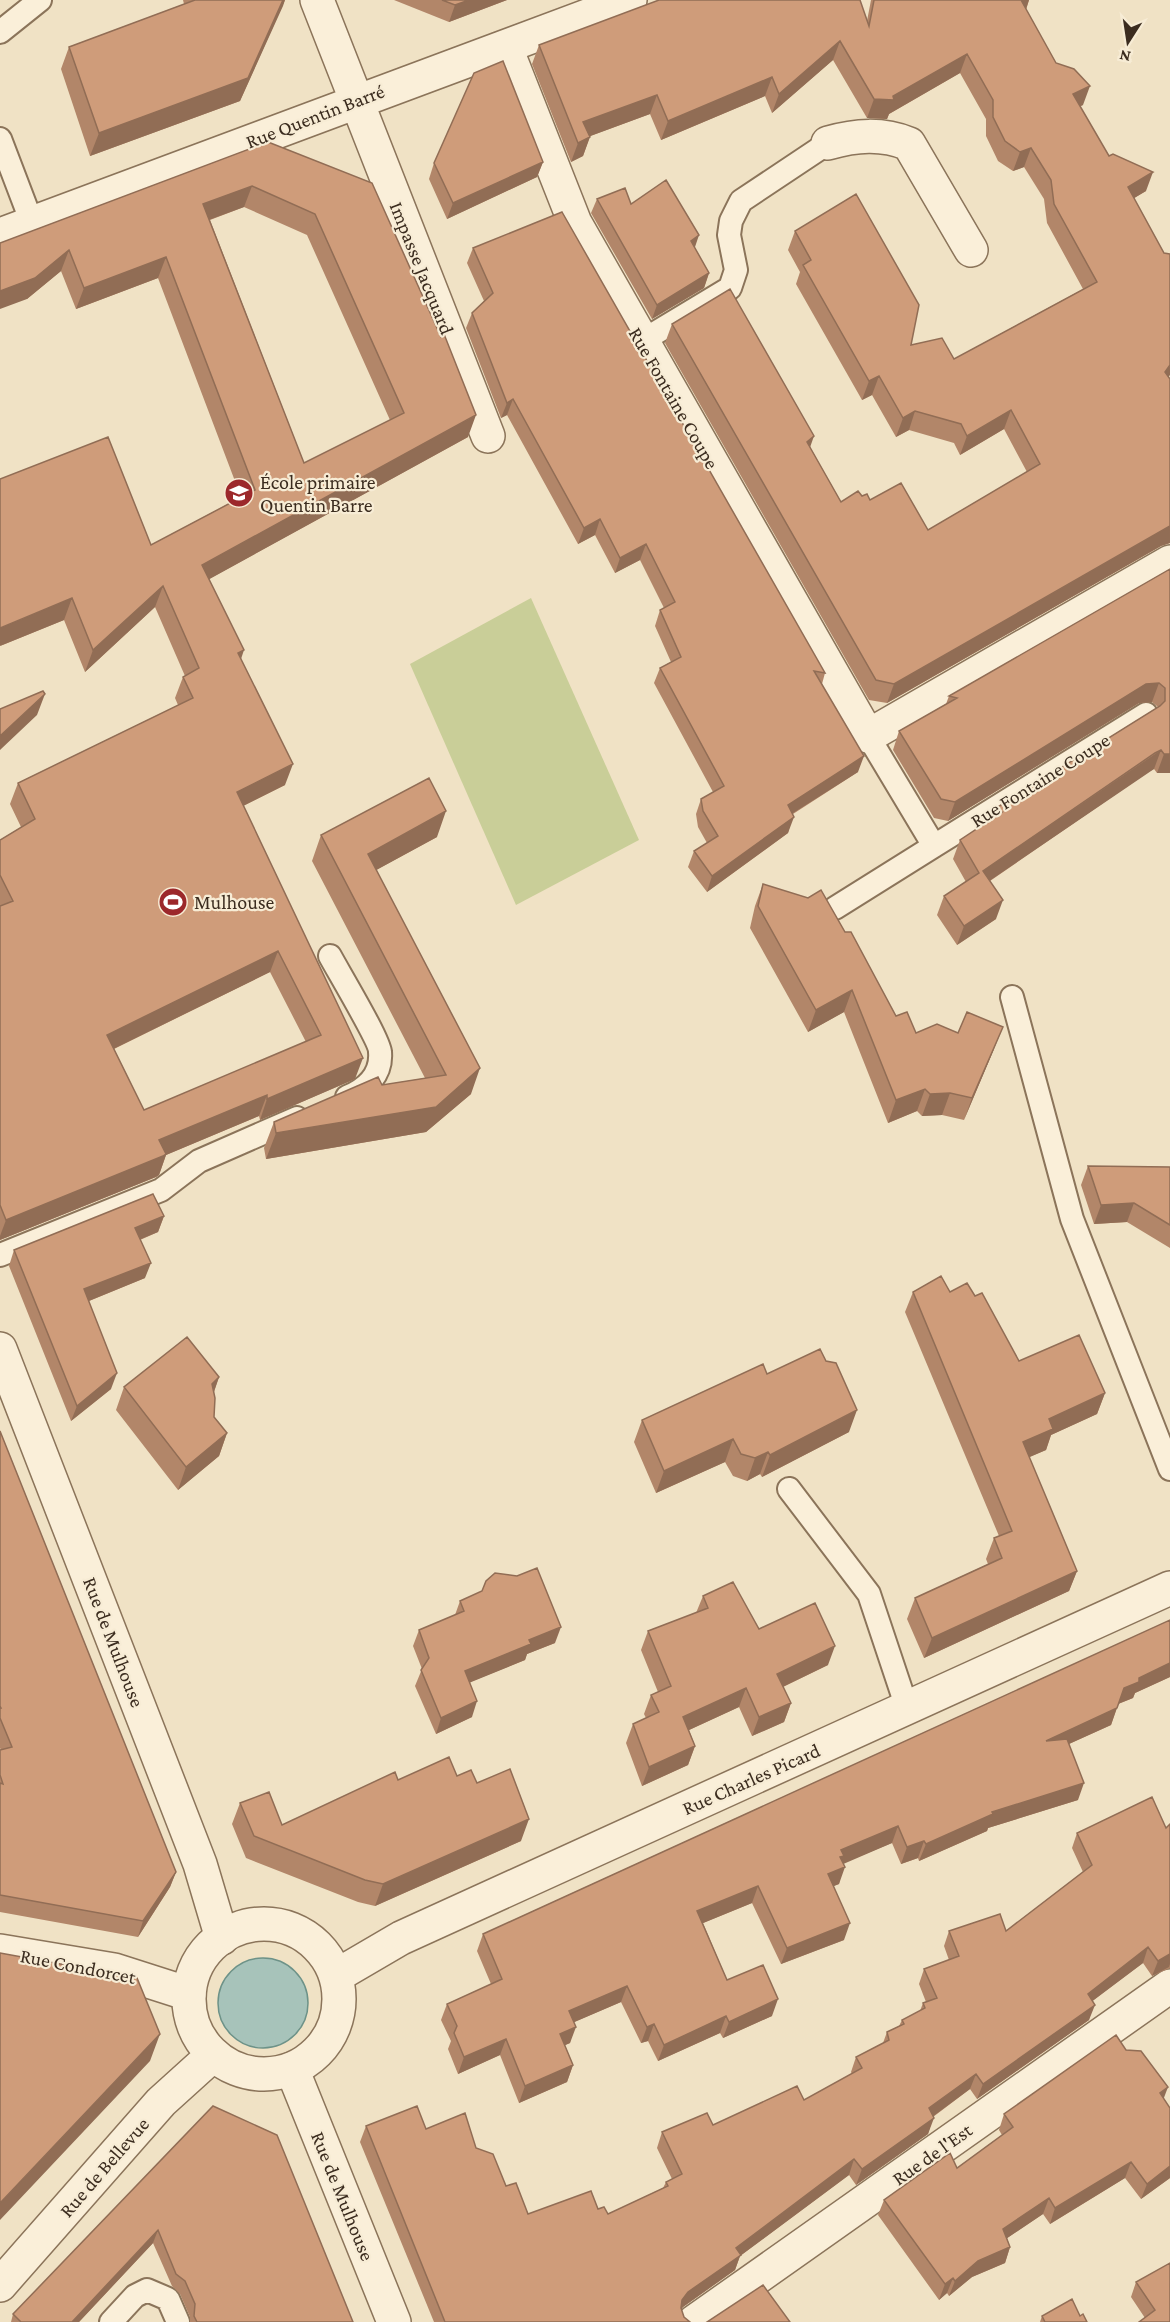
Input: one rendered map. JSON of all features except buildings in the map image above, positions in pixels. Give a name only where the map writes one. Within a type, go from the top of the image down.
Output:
[{"type":"street","name":"Impasse Jacquard","points":[[317,0],[488,436]]},
{"type":"street","name":"Rue Quentin Barré","points":[[0,235],[355,100],[506,48],[630,0]]},
{"type":"street","name":"Rue Fontaine Coupe","points":[[506,48],[575,223],[868,736]]},
{"type":"street","points":[[828,143],[848,137],[867,136],[892,138],[909,144],[971,250]]},
{"type":"street","points":[[868,736],[1170,562]]},
{"type":"street","name":"Rue de Mulhouse","points":[[0,1349],[200,1864],[222,1938]]},
{"type":"street","name":"Rue Charles Picard","points":[[336,1976],[401,1938],[1170,1588]]},
{"type":"street","points":[[265,1924],[288,1928],[309,1938],[325,1955],[336,1976],[340,1998],[327,2042],[312,2058],[292,2069],[271,2074],[250,2073],[231,2066],[213,2055],[191,2016],[189,1994],[194,1972],[205,1953],[222,1938],[242,1928],[265,1924]]},
{"type":"street","name":"Rue Condorcet","points":[[0,1951],[114,1970],[189,1994]]},
{"type":"street","name":"Rue de l'Est","points":[[694,2322],[1170,1986]]},
{"type":"street","name":"Rue de Bellevue","points":[[0,2285],[161,2102],[213,2055]]},
{"type":"street","name":"Rue de Mulhouse","points":[[292,2069],[394,2322]]},
{"type":"lane","points":[[0,32],[40,0]]},
{"type":"lane","points":[[0,140],[32,223]]},
{"type":"lane","points":[[642,341],[730,288],[736,270],[729,235],[731,221],[741,201],[828,143]]},
{"type":"lane","name":"Rue Fontaine Coupe","points":[[835,908],[1146,714]]},
{"type":"lane","name":"Rue Fontaine Coupe","points":[[868,736],[934,846]]},
{"type":"lane","points":[[0,1255],[161,1190],[199,1161],[364,1090],[376,1072],[380,1050],[330,956]]},
{"type":"lane","points":[[1012,997],[1072,1219],[1170,1469]]},
{"type":"lane","points":[[789,1489],[869,1594],[907,1708]]},
{"type":"lane","points":[[111,2322],[135,2296],[147,2290],[168,2299],[178,2322]]},
{"type":"green space","points":[[531,598],[639,840],[516,905],[410,664]]},
{"type":"water","points":[[263,1958],[280,1961],[295,1971],[305,1986],[308,2003],[305,2020],[295,2035],[280,2045],[263,2048],[246,2045],[231,2035],[221,2020],[218,2003],[221,1986],[231,1971],[246,1961]]},
{"type":"place","name":"École primaire Quentin Barre","points":[[239,493]]},
{"type":"place","name":"Mulhouse","points":[[173,902]]}]
